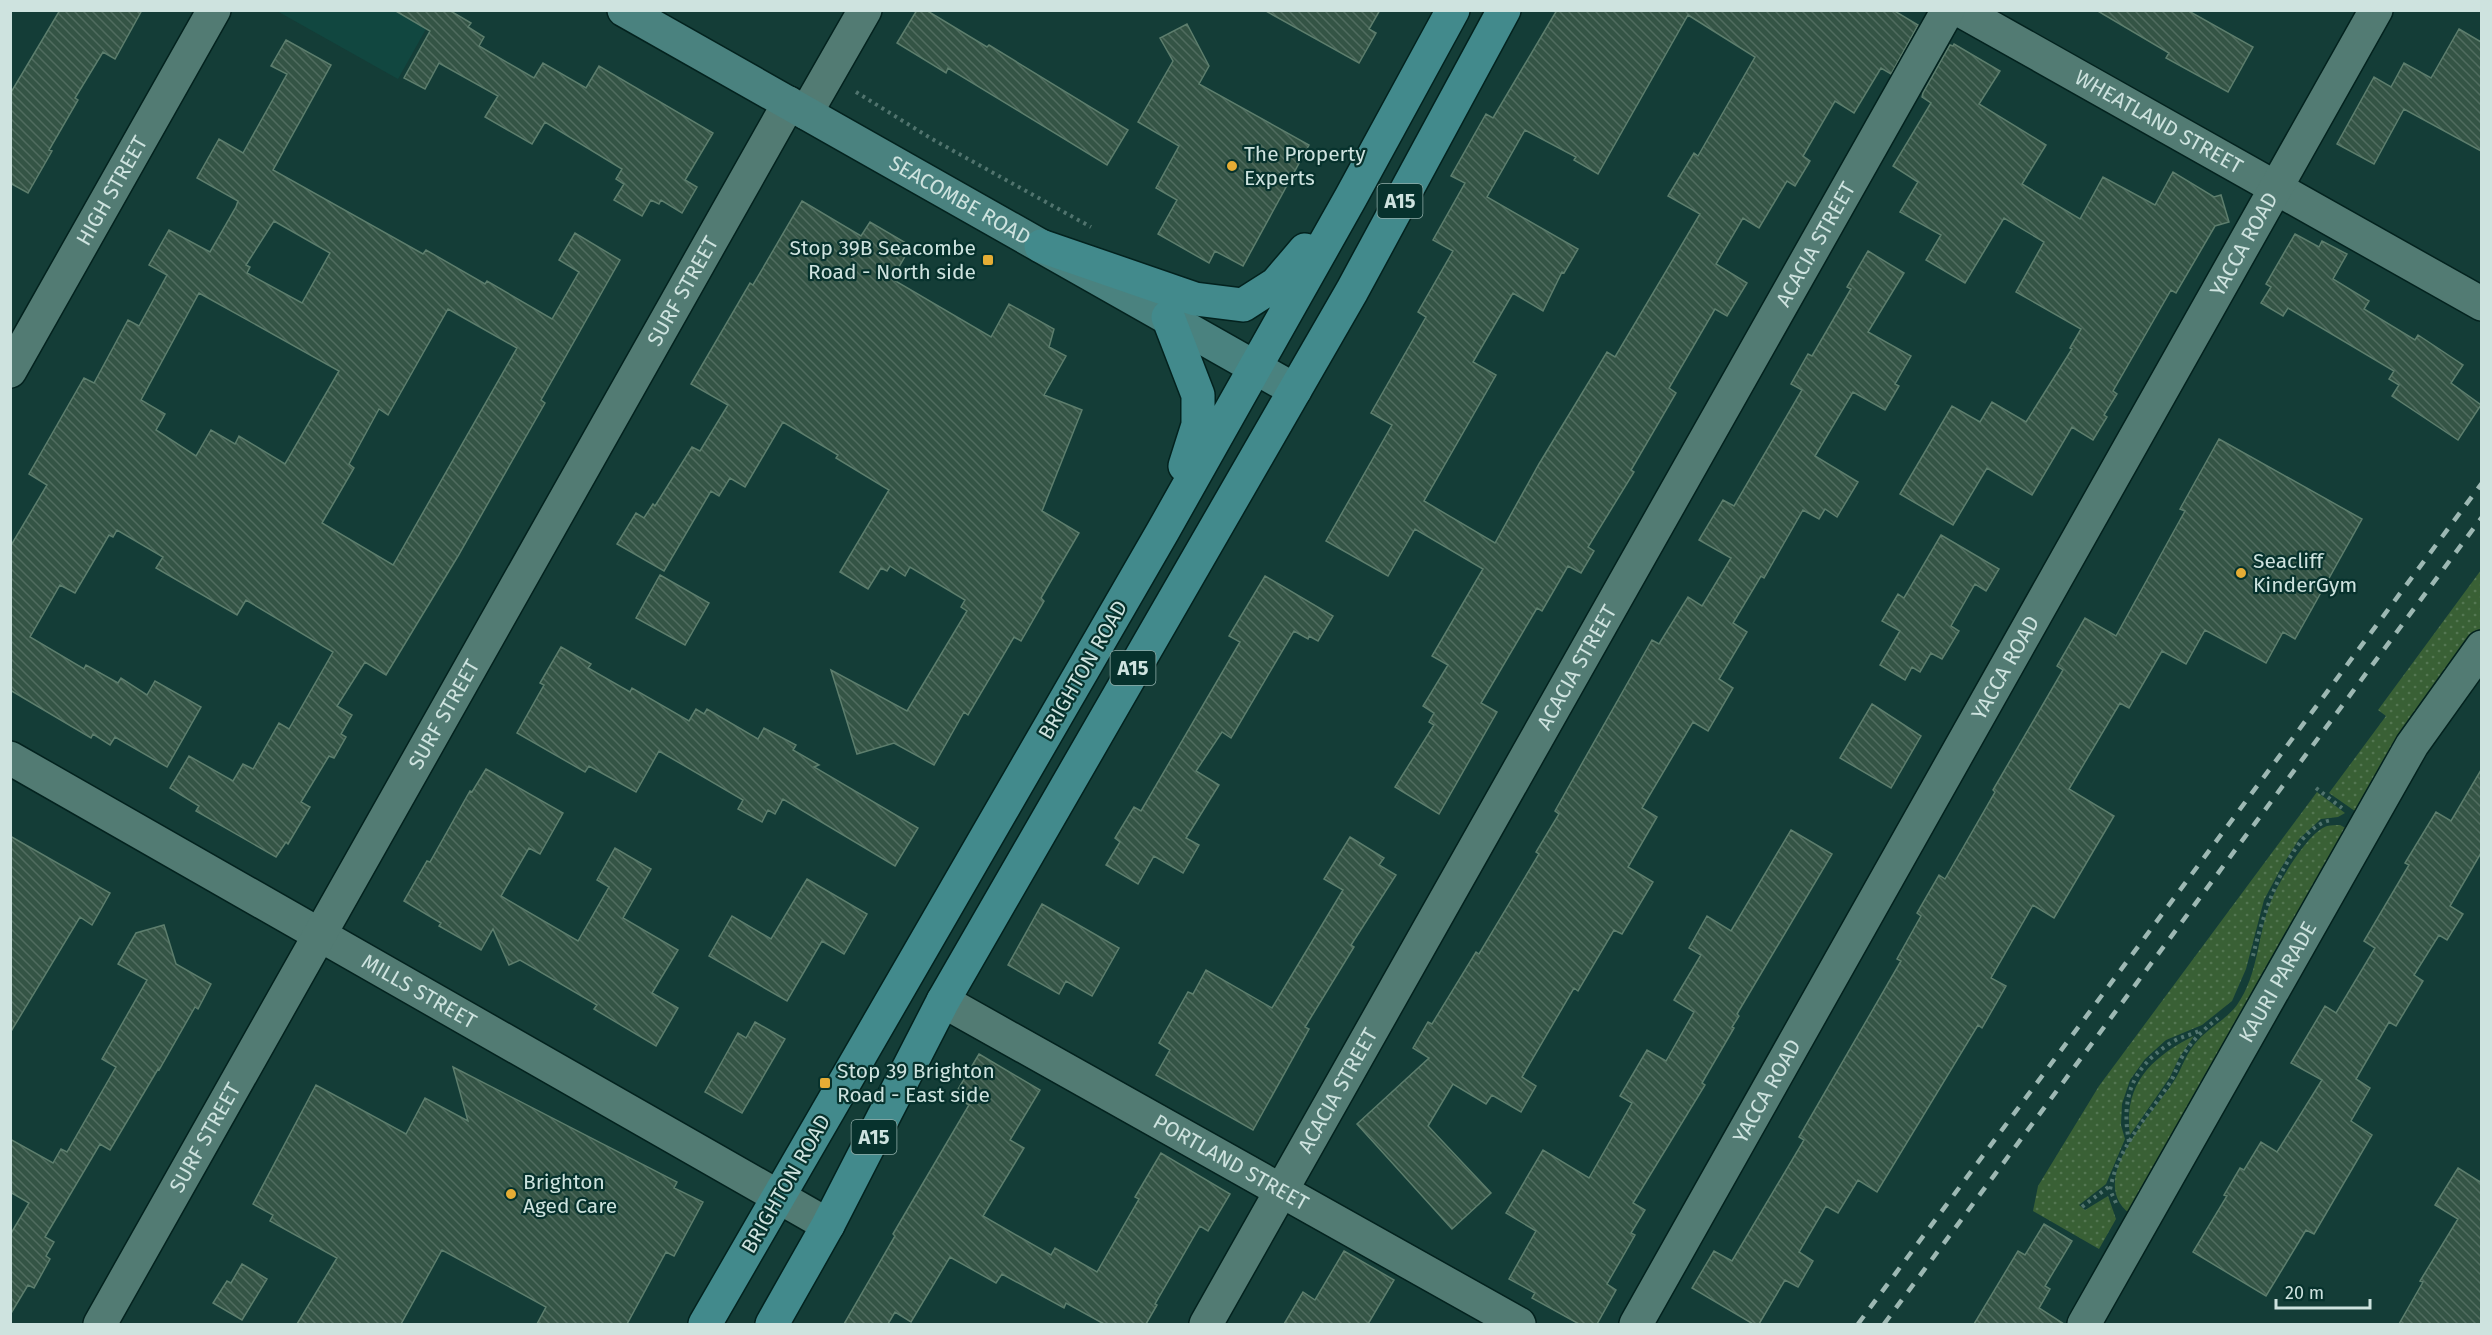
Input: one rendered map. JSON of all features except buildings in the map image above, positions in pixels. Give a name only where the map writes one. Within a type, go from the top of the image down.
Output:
[{"type":"main road","name":"SEACOMBE ROAD","points":[[624,10],[1295,390]]},
{"type":"main road","name":"BRIGHTON ROAD","points":[[705,1324],[1256,368],[1453,10]]},
{"type":"main road","name":"BRIGHTON ROAD","points":[[772,1324],[828,1225],[943,1001],[1295,390],[1504,10]]},
{"type":"main road","points":[[1041,246],[1195,299],[1244,305],[1276,284],[1351,197]]},
{"type":"main road","points":[[1163,531],[1198,425],[1198,395],[1168,317]]},
{"type":"street","name":"HIGH STREET","points":[[10,371],[214,10]]},
{"type":"street","name":"SURF STREET","points":[[99,1324],[797,108],[865,10]]},
{"type":"street","name":"ACACIA STREET","points":[[1206,1324],[1948,10]]},
{"type":"street","name":"WHEATLAND STREET","points":[[1960,10],[2481,304]]},
{"type":"street","name":"YACCA ROAD","points":[[1636,1324],[2376,10]]},
{"type":"street","name":"KAURI PARADE","points":[[2084,1324],[2412,745],[2481,647]]},
{"type":"street","name":"MILLS STREET","points":[[10,758],[828,1225]]},
{"type":"street","name":"PORTLAND STREET","points":[[943,1001],[1519,1324]]},
{"type":"path","points":[[850,88],[932,139],[1094,228]]},
{"type":"path","points":[[2252,960],[2268,901],[2284,869],[2302,841],[2322,822],[2337,820]]},
{"type":"path","points":[[2118,1209],[2110,1190],[2122,1153],[2172,1079],[2181,1059],[2198,1034],[2220,1016]]},
{"type":"path","points":[[2128,1142],[2125,1104],[2133,1081],[2169,1043],[2206,1028]]},
{"type":"path","points":[[2082,1207],[2111,1184]]},
{"type":"shaded area","points":[[277,11],[436,11],[398,79]]},
{"type":"green space","points":[[2481,570],[2481,629],[2362,816],[2329,793],[2386,716],[2378,710]]},
{"type":"green space","points":[[2317,792],[2345,813],[2338,817],[2321,819],[2299,839],[2281,868],[2264,900],[2246,969],[2232,1001],[2202,1025],[2166,1040],[2145,1059],[2130,1080],[2122,1104],[2121,1125],[2125,1139],[2106,1184],[2079,1205],[2085,1210],[2108,1196],[2116,1219],[2099,1249],[2033,1211],[2038,1186],[2099,1086]]},
{"type":"green space","points":[[2340,825],[2353,832],[2135,1217],[2120,1203],[2115,1187],[2117,1170],[2125,1151],[2136,1132],[2175,1079],[2194,1045],[2237,1005],[2244,993],[2254,967],[2266,914],[2294,859],[2319,830],[2327,826]]},
{"type":"green space","points":[[2194,1036],[2179,1058],[2170,1077],[2130,1135],[2131,1101],[2143,1075],[2165,1053]]},
{"type":"railway","points":[[1858,1324],[2482,483]]},
{"type":"railway","points":[[1884,1324],[2482,517]]},
{"type":"place","name":"The Property Experts","points":[[1232,166]]},
{"type":"place","name":"Stop 39B Seacombe Road - North side","points":[[988,260]]},
{"type":"place","name":"Seacliff KinderGym","points":[[2241,573]]},
{"type":"place","name":"Stop 39 Brighton Road - East side","points":[[825,1083]]},
{"type":"place","name":"Brighton Aged Care","points":[[511,1194]]}]
